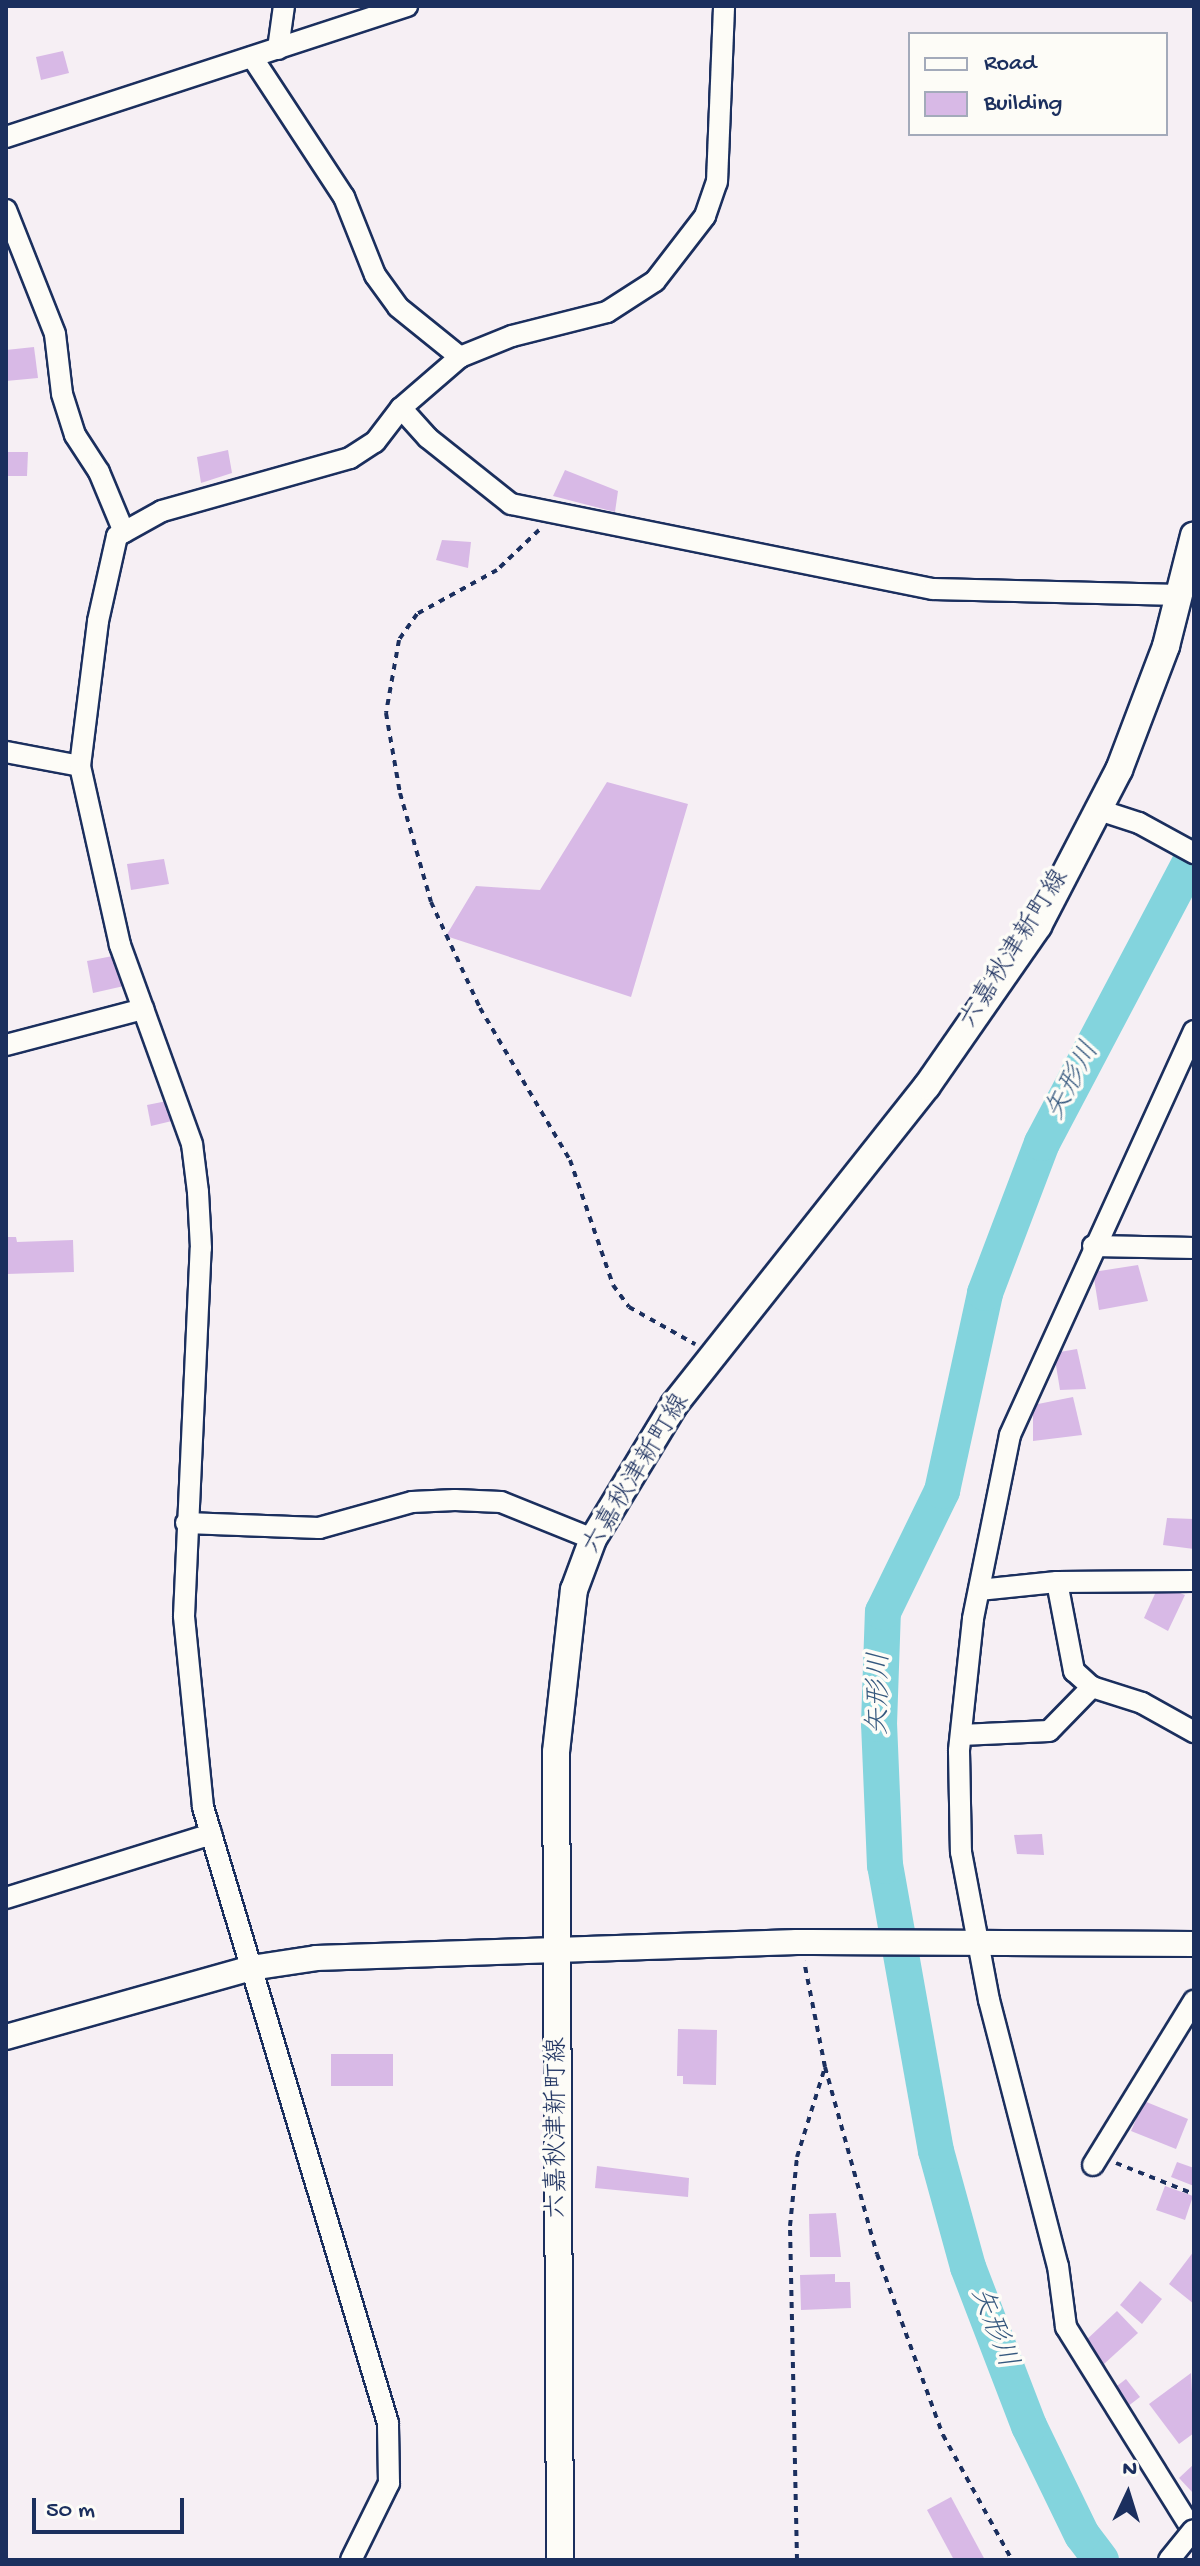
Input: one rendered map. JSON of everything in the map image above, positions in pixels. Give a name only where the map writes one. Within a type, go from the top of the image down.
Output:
[{"type":"main road","name":"六嘉秋津新町線","points":[[560,2560],[556,1752],[566,1629],[593,1539],[674,1405],[927,1086],[1038,926],[1099,810],[1166,646],[1194,535]]},
{"type":"street","points":[[278,49],[284,6]]},
{"type":"street","points":[[6,137],[407,6]]},
{"type":"street","points":[[351,2560],[389,2483],[388,2423],[203,1807],[188,1684],[186,1523],[201,1248],[198,1192],[192,1144],[120,945],[80,766],[98,621],[117,536],[162,511],[350,458],[375,442],[401,408],[460,357],[512,336],[607,312],[634,299],[655,281],[705,216],[717,182],[724,6]]},
{"type":"street","points":[[252,57],[344,197],[382,286],[398,307],[460,357]]},
{"type":"street","points":[[6,210],[55,334],[62,394],[75,435],[99,472],[124,532]]},
{"type":"street","points":[[401,408],[428,438],[506,499],[555,514],[933,589],[1180,595]]},
{"type":"street","points":[[6,752],[80,766]]},
{"type":"street","points":[[1099,810],[1139,823],[1194,853]]},
{"type":"street","points":[[6,1045],[143,1009]]},
{"type":"street","points":[[1169,2560],[1194,2531],[1066,2327],[1058,2266],[989,2000],[961,1852],[961,1735],[979,1590],[1010,1435],[1093,1246],[1194,1031]]},
{"type":"street","points":[[1093,1246],[1194,1248]]},
{"type":"street","points":[[186,1523],[319,1528],[412,1502],[501,1502],[593,1539]]},
{"type":"street","points":[[979,1590],[1057,1582],[1194,1581]]},
{"type":"street","points":[[1057,1582],[1074,1671],[1092,1687],[1142,1703],[1194,1732]]},
{"type":"street","points":[[961,1735],[1049,1731],[1092,1687]]},
{"type":"street","points":[[6,1898],[211,1834]]},
{"type":"street","points":[[6,2037],[251,1968],[316,1958],[797,1942],[1194,1944]]},
{"type":"street","points":[[1096,2161],[1194,2001]]},
{"type":"path","points":[[555,514],[497,570],[417,614],[399,640],[386,713],[400,793],[431,902],[480,1008],[561,1140],[613,1285],[629,1307],[715,1355]]},
{"type":"path","points":[[797,1942],[811,1980],[825,2067],[877,2254],[943,2435],[1012,2560]]},
{"type":"path","points":[[797,2560],[790,2226],[797,2157],[825,2067]]},
{"type":"path","points":[[1096,2161],[1194,2194]]},
{"type":"building","points":[[63,51],[69,73],[41,80],[36,57]]},
{"type":"building","points":[[34,347],[38,378],[6,381],[6,350]]},
{"type":"building","points":[[228,450],[232,473],[201,483],[197,457]]},
{"type":"building","points":[[6,452],[28,452],[27,476],[6,476]]},
{"type":"building","points":[[565,470],[618,491],[615,512],[553,496]]},
{"type":"building","points":[[442,540],[471,542],[468,568],[436,560]]},
{"type":"building","points":[[607,782],[688,804],[631,997],[446,936],[476,886],[540,890]]},
{"type":"building","points":[[164,859],[169,884],[131,890],[127,864]]},
{"type":"building","points":[[118,955],[124,986],[93,993],[87,961]]},
{"type":"building","points":[[172,1100],[176,1120],[151,1126],[147,1105]]},
{"type":"building","points":[[6,1237],[16,1237],[17,1242],[73,1240],[74,1272],[6,1274]]},
{"type":"building","points":[[1138,1265],[1148,1301],[1099,1310],[1093,1272]]},
{"type":"building","points":[[1077,1349],[1086,1389],[1060,1390],[1054,1353]]},
{"type":"building","points":[[1073,1397],[1082,1435],[1033,1441],[1033,1405]]},
{"type":"building","points":[[1167,1518],[1194,1519],[1194,1549],[1163,1545]]},
{"type":"building","points":[[1159,1585],[1185,1595],[1168,1631],[1144,1618]]},
{"type":"building","points":[[1042,1834],[1044,1855],[1017,1854],[1014,1835]]},
{"type":"building","points":[[678,2029],[717,2030],[716,2085],[683,2084],[683,2076],[677,2076]]},
{"type":"building","points":[[331,2054],[393,2054],[393,2086],[331,2086]]},
{"type":"building","points":[[1144,2101],[1188,2119],[1176,2149],[1131,2131]]},
{"type":"building","points":[[1177,2162],[1194,2168],[1194,2186],[1171,2177]]},
{"type":"building","points":[[597,2166],[689,2178],[688,2197],[595,2188]]},
{"type":"building","points":[[1165,2186],[1193,2196],[1185,2220],[1156,2210]]},
{"type":"building","points":[[836,2213],[841,2257],[810,2257],[809,2214]]},
{"type":"building","points":[[1194,2251],[1194,2304],[1169,2284]]},
{"type":"building","points":[[835,2274],[835,2282],[850,2282],[851,2308],[801,2310],[800,2275]]},
{"type":"building","points":[[1140,2281],[1162,2299],[1142,2324],[1120,2305]]},
{"type":"building","points":[[1117,2311],[1138,2333],[1104,2364],[1083,2343]]},
{"type":"building","points":[[1191,2373],[1194,2433],[1179,2444],[1149,2404]]},
{"type":"building","points":[[1126,2379],[1140,2397],[1127,2407],[1113,2389]]},
{"type":"building","points":[[1194,2464],[1194,2494],[1179,2478]]},
{"type":"building","points":[[951,2497],[985,2560],[954,2560],[927,2510]]},
{"type":"waterway","name":"矢形川","points":[[1101,2560],[1082,2535],[1029,2426],[968,2267],[936,2151],[885,1866],[879,1724],[883,1612],[942,1491],[985,1293],[1042,1143],[1194,855]]}]
